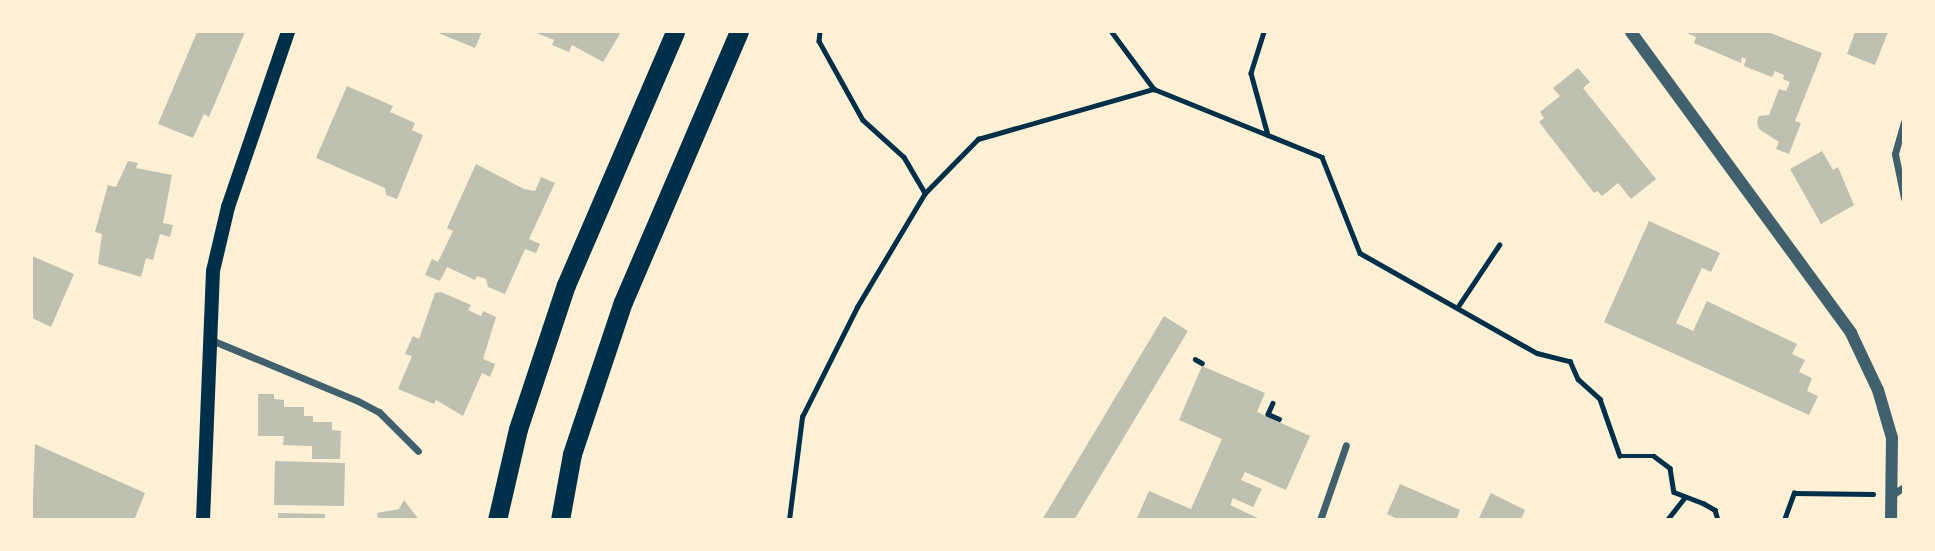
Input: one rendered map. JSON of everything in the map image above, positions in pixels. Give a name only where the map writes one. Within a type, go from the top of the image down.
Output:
[{"type":"highway","points":[[497,520],[518,429],[566,285],[674,32]]},
{"type":"highway","points":[[560,520],[572,454],[623,302],[739,32]]},
{"type":"main road","points":[[203,520],[209,339],[219,239],[288,32]]},
{"type":"street","points":[[1631,32],[1851,333],[1878,390],[1892,438],[1891,520]]},
{"type":"street","points":[[1903,122],[1895,154],[1903,198]]},
{"type":"street","points":[[209,339],[379,412],[418,451]]},
{"type":"street","points":[[1320,520],[1346,445]]},
{"type":"street","points":[[1892,495],[1903,487]]},
{"type":"path","points":[[820,32],[819,41],[863,120],[904,157],[925,193]]},
{"type":"path","points":[[1112,32],[1154,89],[1322,157],[1360,253],[1537,353],[1570,361],[1578,379],[1600,399],[1620,456],[1654,456],[1670,468],[1674,492],[1715,510],[1718,520]]},
{"type":"path","points":[[1264,32],[1251,73],[1269,136]]},
{"type":"path","points":[[789,520],[802,417],[857,307],[925,193],[978,139],[1154,89]]},
{"type":"path","points":[[1457,308],[1499,245]]},
{"type":"path","points":[[1195,359],[1202,363]]},
{"type":"path","points":[[1273,403],[1268,414],[1279,419]]},
{"type":"path","points":[[1784,520],[1794,493],[1892,495]]},
{"type":"path","points":[[1667,520],[1684,498]]},
{"type":"building","points":[[197,32],[245,32],[209,117],[204,114],[193,138],[158,124]]},
{"type":"building","points":[[436,32],[482,32],[475,48]]},
{"type":"building","points":[[534,32],[621,32],[603,62],[572,45],[569,52],[552,45],[554,40]]},
{"type":"building","points":[[1684,32],[1768,32],[1822,53],[1795,121],[1801,123],[1789,154],[1776,149],[1779,142],[1759,129],[1757,122],[1759,116],[1769,115],[1779,89],[1786,91],[1790,82],[1783,79],[1784,75],[1775,71],[1772,77],[1744,66],[1746,59],[1742,57],[1741,63],[1694,43],[1696,37]]},
{"type":"building","points":[[1855,32],[1888,32],[1875,65],[1847,54]]},
{"type":"building","points":[[1578,68],[1590,82],[1583,88],[1656,179],[1631,199],[1618,183],[1602,196],[1597,191],[1594,193],[1539,122],[1544,118],[1540,112],[1560,96],[1553,88]]},
{"type":"building","points":[[347,86],[393,106],[390,112],[415,123],[412,130],[423,135],[397,199],[386,195],[385,188],[316,158]]},
{"type":"building","points":[[1822,151],[1833,170],[1838,167],[1854,205],[1821,224],[1790,169]]},
{"type":"building","points":[[128,161],[138,163],[136,168],[172,175],[163,223],[173,225],[170,237],[160,234],[153,260],[146,258],[141,277],[98,264],[102,234],[95,232],[108,185],[116,187]]},
{"type":"building","points":[[476,164],[524,189],[535,191],[541,177],[555,183],[529,239],[540,244],[536,253],[525,249],[505,294],[488,287],[486,279],[477,276],[475,280],[447,267],[440,281],[425,275],[432,259],[438,262],[453,231],[447,228]]},
{"type":"building","points":[[1649,221],[1720,253],[1711,272],[1702,268],[1676,323],[1693,331],[1707,301],[1797,344],[1792,354],[1805,360],[1799,372],[1812,378],[1807,391],[1818,396],[1809,415],[1604,322]]},
{"type":"building","points":[[32,256],[74,274],[51,327],[32,318]]},
{"type":"building","points":[[441,292],[471,305],[468,310],[481,316],[483,311],[496,317],[483,359],[495,364],[490,377],[482,373],[463,416],[436,400],[434,404],[398,389],[412,356],[405,354],[413,336],[419,339],[435,293]]},
{"type":"building","points":[[1164,316],[1188,331],[1074,520],[1042,520]]},
{"type":"building","points":[[1202,366],[1265,393],[1257,412],[1310,436],[1286,490],[1245,472],[1241,480],[1262,489],[1253,507],[1233,498],[1230,505],[1262,520],[1136,520],[1149,491],[1191,509],[1222,439],[1179,420]]},
{"type":"building","points":[[258,394],[274,394],[274,399],[284,400],[284,407],[304,407],[304,416],[313,416],[313,422],[332,422],[332,430],[341,431],[340,459],[312,459],[312,446],[283,445],[284,436],[258,436]]},
{"type":"building","points":[[35,444],[145,493],[134,520],[32,520]]},
{"type":"building","points":[[275,461],[345,463],[344,506],[274,505]]},
{"type":"building","points":[[1400,484],[1460,510],[1456,520],[1400,520],[1387,514]]},
{"type":"building","points":[[1491,493],[1525,510],[1521,520],[1478,520]]},
{"type":"building","points":[[404,500],[419,520],[378,520],[377,513],[399,509]]},
{"type":"building","points":[[278,513],[325,514],[325,520],[278,520]]}]
